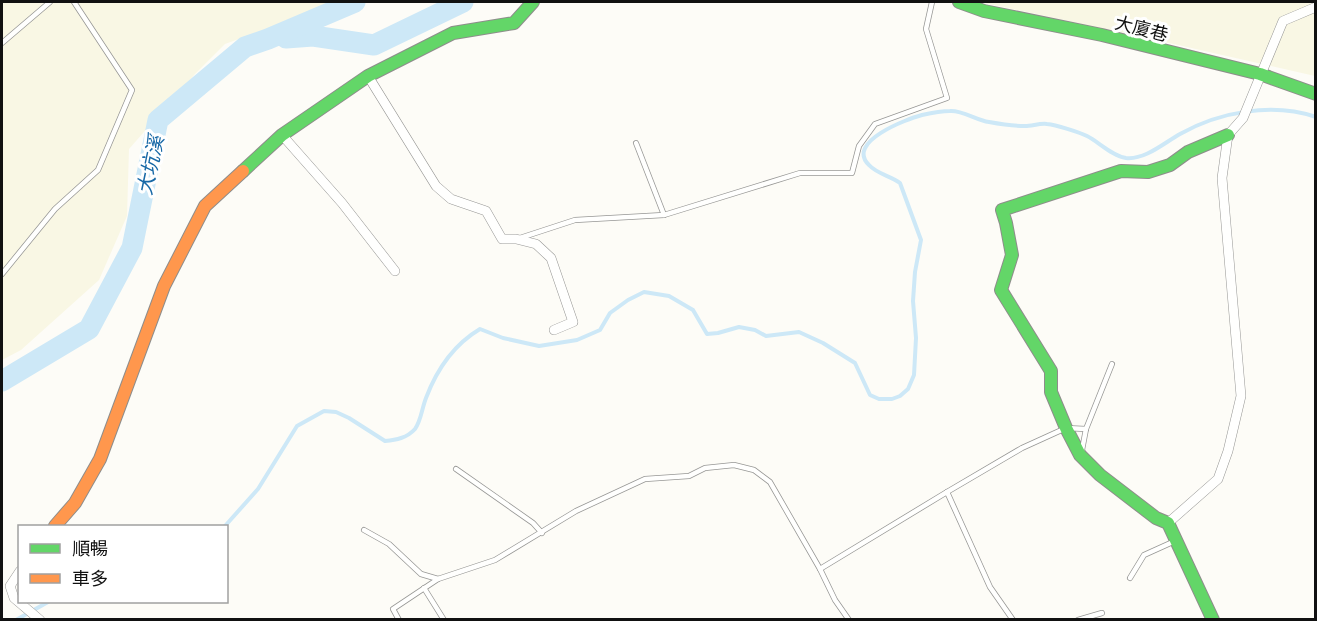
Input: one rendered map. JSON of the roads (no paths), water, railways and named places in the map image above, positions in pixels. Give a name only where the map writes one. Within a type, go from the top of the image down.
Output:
[{"type":"street","points":[[56,525],[75,502],[100,459],[164,286],[206,207],[282,135],[368,76],[453,33],[514,23],[532,2]]},
{"type":"street","name":"大廈巷","points":[[959,2],[984,11],[1102,35],[1260,74],[1316,94]]},
{"type":"street","points":[[1213,620],[1168,523],[1156,518],[1100,475],[1080,455],[1066,428],[1051,392],[1052,371],[1001,290],[1012,255],[1002,210],[1121,171],[1148,172],[1159,169],[1170,165],[1188,152],[1228,135],[1243,118],[1283,21],[1316,7]]},
{"type":"street","points":[[368,76],[436,186],[451,199],[486,211],[502,238],[536,244],[551,258],[573,322],[554,330]]},
{"type":"street","points":[[282,135],[342,203],[395,271]]},
{"type":"street","points":[[1168,523],[1218,479],[1228,451],[1241,396],[1222,178],[1228,135]]},
{"type":"street","points":[[18,574],[10,586],[14,598],[18,601]]},
{"type":"street","points":[[20,603],[40,620]]},
{"type":"lane","points":[[2,43],[50,2]]},
{"type":"lane","points":[[2,274],[55,209],[98,170],[132,90],[74,2]]},
{"type":"lane","points":[[516,239],[575,220],[664,215],[800,173],[852,173],[859,146],[875,124],[947,98],[926,29],[932,2]]},
{"type":"lane","points":[[636,143],[664,215]]},
{"type":"lane","points":[[1080,455],[1086,429],[1112,364]]},
{"type":"lane","points":[[820,569],[1022,448],[1066,428],[1086,429]]},
{"type":"lane","points":[[399,620],[393,609],[438,579],[495,560],[576,512],[645,479],[689,476],[705,468],[734,465],[754,470],[770,482],[820,569],[835,600],[849,620]]},
{"type":"lane","points":[[456,469],[533,523],[542,533]]},
{"type":"lane","points":[[947,492],[990,587],[1013,620]]},
{"type":"lane","points":[[364,531],[389,544],[421,574],[438,579]]},
{"type":"lane","points":[[1130,578],[1144,555],[1176,541]]},
{"type":"lane","points":[[424,588],[444,620]]},
{"type":"lane","points":[[1078,620],[1102,613]]},
{"type":"waterway","name":"大坑溪","points":[[2,381],[89,329],[132,248],[158,120],[245,47],[355,2]]},
{"type":"waterway","points":[[286,38],[313,36],[374,45],[463,2]]},
{"type":"waterway","points":[[226,525],[258,489],[297,426],[324,411],[336,412],[385,441],[401,438],[415,429],[430,387],[441,368],[454,350],[470,335],[480,329],[503,338],[539,346],[577,340],[600,330],[610,313],[644,292],[669,296],[693,310],[707,334],[739,327],[755,330],[766,336],[799,332],[823,343],[855,363],[870,395],[879,399],[892,399],[900,396],[908,389],[914,375],[916,338],[913,301],[921,240],[900,183],[872,168],[864,156],[865,148],[871,140],[914,117],[955,111],[984,121],[1002,124],[1051,125],[1083,134],[1116,155],[1126,158],[1147,154],[1195,126],[1229,115],[1282,110],[1316,117]]},
{"type":"waterway","points":[[16,620],[46,603]]}]
